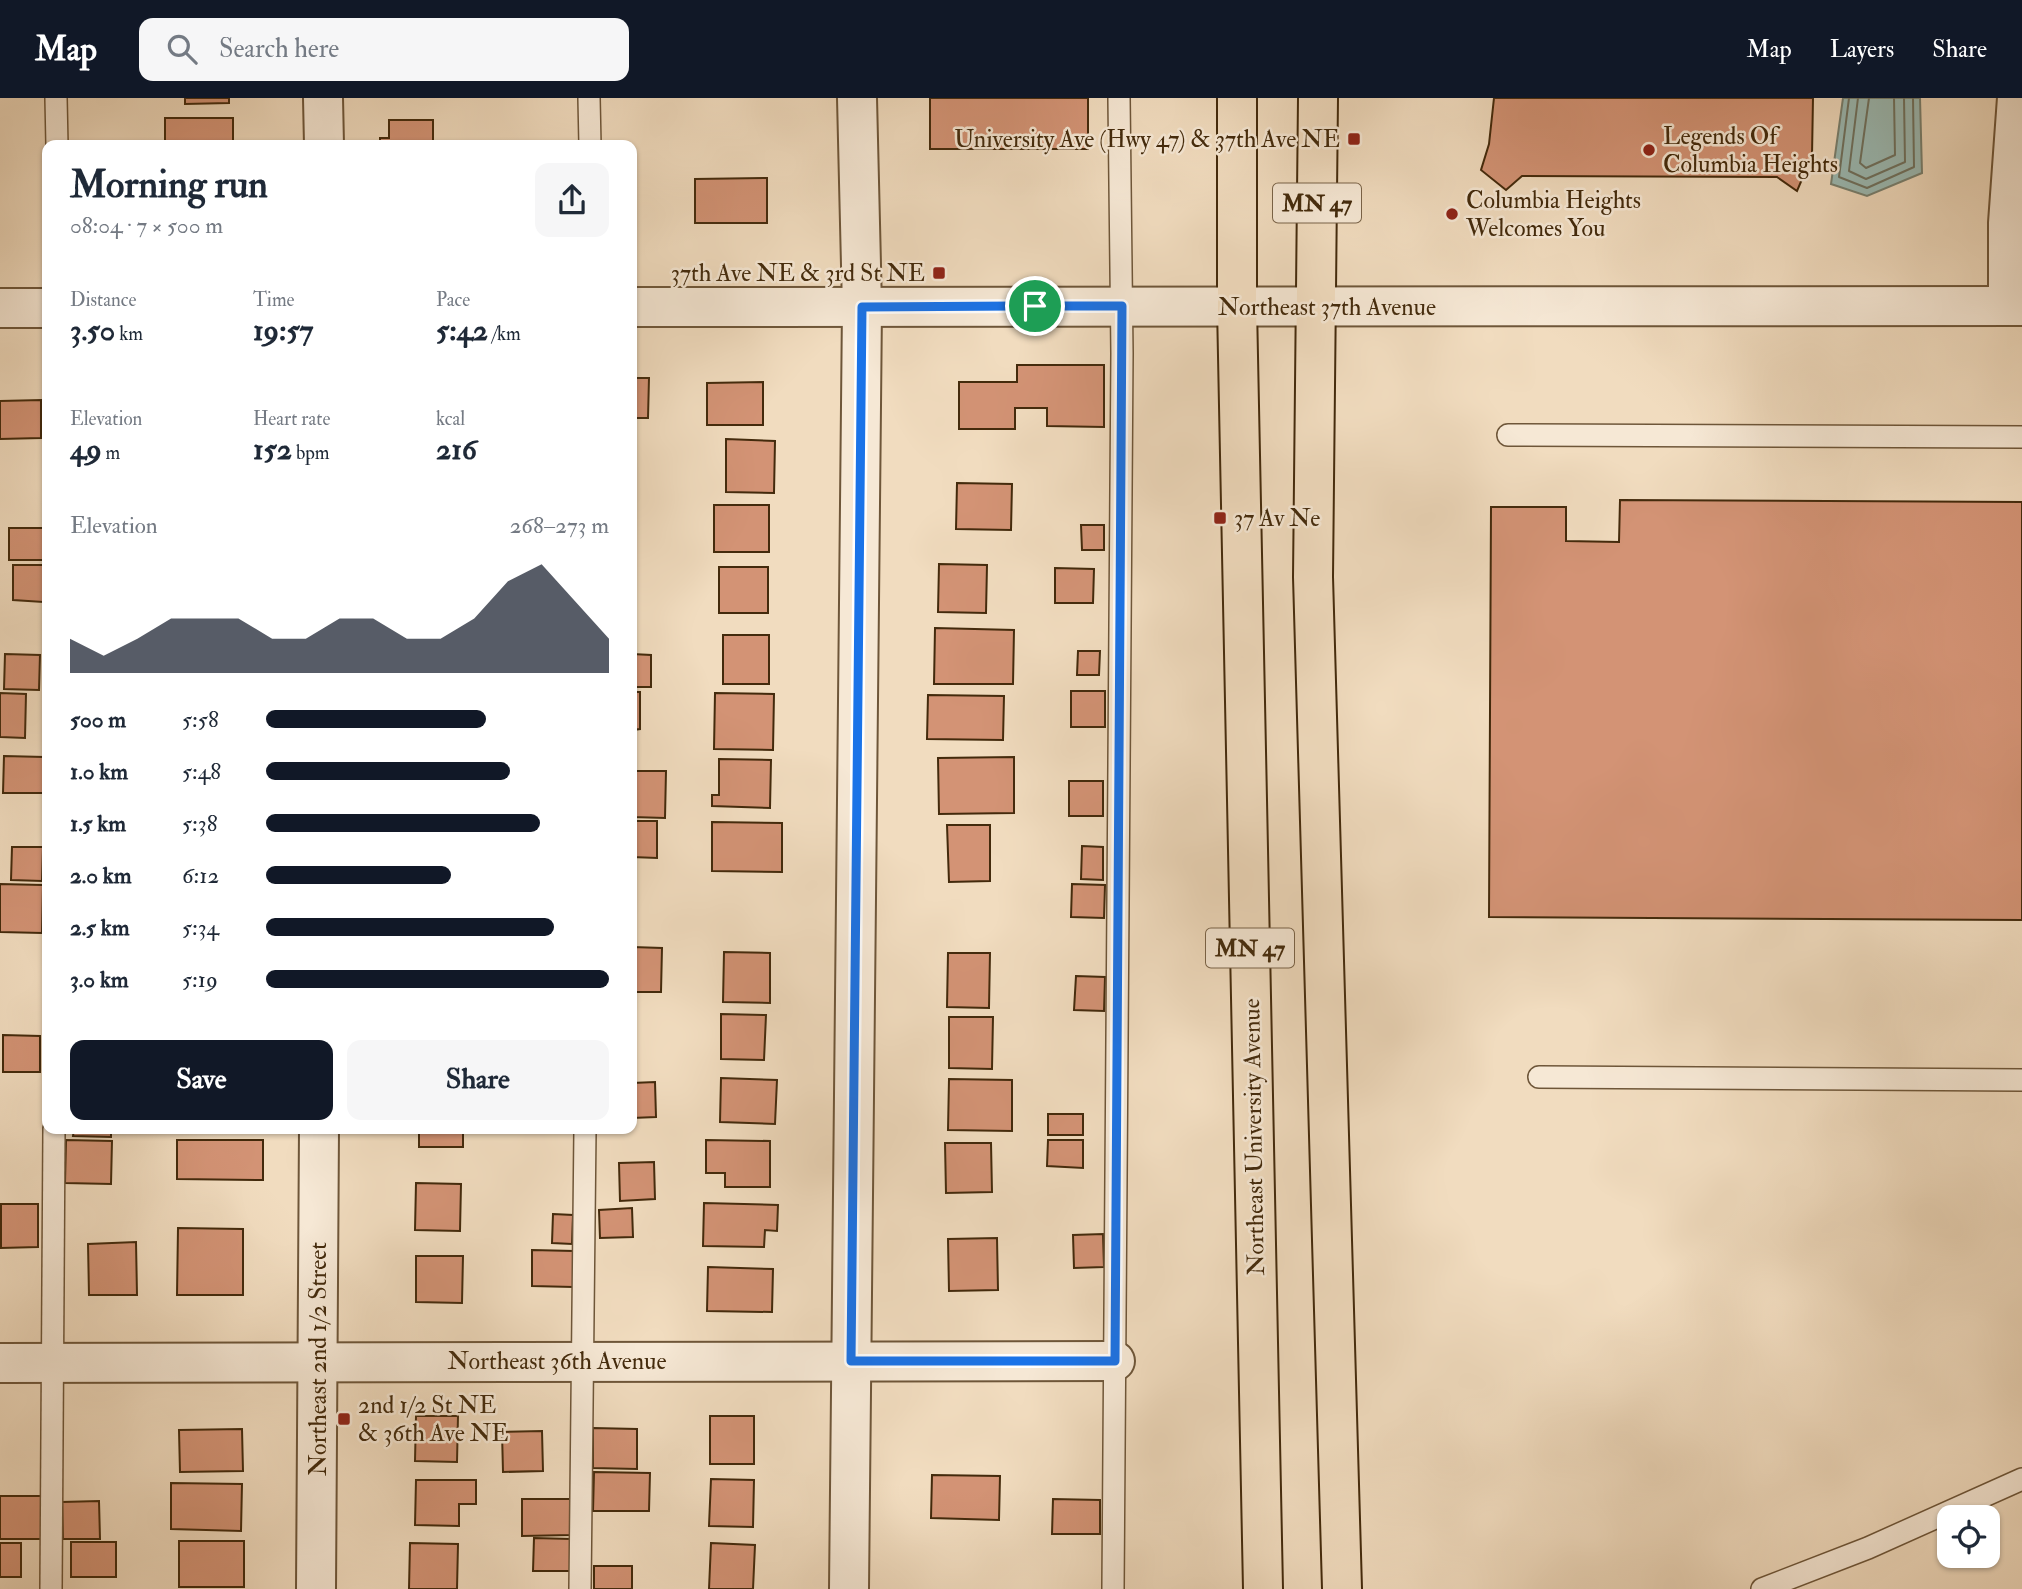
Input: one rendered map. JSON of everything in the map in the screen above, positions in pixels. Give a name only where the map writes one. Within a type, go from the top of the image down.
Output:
[{"type":"main road","name":"MN 47","points":[[1237,98],[1237,307]]},
{"type":"main road","name":"MN 47","points":[[1318,98],[1313,577],[1342,1589]]},
{"type":"main road","name":"Northeast University Avenue","points":[[1237,307],[1263,1589]]},
{"type":"street","points":[[323,98],[324,140]]},
{"type":"street","points":[[849,1589],[862,307],[857,98]]},
{"type":"street","points":[[2015,306],[2008,223],[2017,98]]},
{"type":"street","name":"Northeast 37th Avenue","points":[[637,307],[2015,306]]},
{"type":"street","points":[[0,308],[42,308]]},
{"type":"street","name":"Northeast 2nd 1/2 Street","points":[[316,1589],[319,1134]]},
{"type":"street","name":"Northeast 36th Avenue","points":[[0,1363],[1115,1361]]},
{"type":"lane","points":[[56,98],[57,140]]},
{"type":"lane","points":[[589,98],[590,140]]},
{"type":"lane","points":[[1113,1589],[1122,306],[1119,98]]},
{"type":"lane","points":[[1508,435],[2022,432]]},
{"type":"lane","points":[[1539,1077],[2022,1080]]},
{"type":"lane","points":[[51,1589],[54,1134]]},
{"type":"lane","points":[[580,1589],[584,1134]]},
{"type":"lane","points":[[1762,1589],[1868,1548],[2022,1479]]},
{"type":"water","points":[[1843,98],[1920,98],[1922,173],[1867,196],[1831,184]]},
{"type":"building","points":[[185,98],[229,98],[229,103],[185,104]]},
{"type":"building","points":[[930,98],[1088,98],[1088,149],[930,149]]},
{"type":"building","name":"Legends Of Columbia Heights","points":[[1494,98],[1813,98],[1812,156],[1797,191],[1777,177],[1522,176],[1506,190],[1481,170],[1489,144]]},
{"type":"building","points":[[165,118],[233,118],[233,140],[165,140]]},
{"type":"building","points":[[389,120],[433,120],[433,140],[380,140],[389,138]]},
{"type":"building","points":[[767,178],[767,223],[695,223],[695,179]]},
{"type":"building","points":[[1017,365],[1104,365],[1104,427],[1047,426],[1047,408],[1015,408],[1015,429],[959,429],[959,382],[1017,382]]},
{"type":"building","points":[[637,378],[649,378],[648,418],[637,418]]},
{"type":"building","points":[[763,382],[763,425],[707,425],[707,383]]},
{"type":"building","points":[[41,400],[41,438],[0,439],[0,401]]},
{"type":"building","points":[[726,439],[775,441],[774,493],[726,492]]},
{"type":"building","points":[[957,483],[1012,484],[1011,530],[956,529]]},
{"type":"building","points":[[1620,500],[2022,502],[2022,920],[1489,917],[1491,507],[1566,507],[1566,541],[1619,542]]},
{"type":"building","points":[[714,505],[769,505],[769,552],[714,552]]},
{"type":"building","points":[[1081,525],[1104,525],[1104,550],[1082,550]]},
{"type":"building","points":[[9,528],[42,528],[42,560],[9,560]]},
{"type":"building","points":[[939,564],[987,565],[986,613],[938,612]]},
{"type":"building","points":[[13,565],[42,565],[42,602],[13,600]]},
{"type":"building","points":[[719,567],[768,567],[768,613],[719,613]]},
{"type":"building","points":[[1055,568],[1094,569],[1093,603],[1055,603]]},
{"type":"building","points":[[935,628],[1014,630],[1013,684],[934,684]]},
{"type":"building","points":[[723,635],[769,635],[769,684],[723,684]]},
{"type":"building","points":[[1078,651],[1100,651],[1099,675],[1077,675]]},
{"type":"building","points":[[5,654],[40,655],[39,690],[4,689]]},
{"type":"building","points":[[637,654],[651,655],[651,687],[637,687]]},
{"type":"building","points":[[1071,691],[1105,691],[1105,727],[1071,727]]},
{"type":"building","points":[[637,692],[640,692],[640,729],[637,729]]},
{"type":"building","points":[[0,693],[26,694],[25,738],[0,737]]},
{"type":"building","points":[[715,693],[774,694],[773,750],[714,749]]},
{"type":"building","points":[[928,695],[1004,696],[1003,740],[927,739]]},
{"type":"building","points":[[4,756],[42,757],[42,793],[3,793]]},
{"type":"building","points":[[1014,757],[1014,813],[939,814],[938,758]]},
{"type":"building","points":[[719,759],[771,760],[770,808],[712,806],[712,795],[719,795]]},
{"type":"building","points":[[637,771],[666,771],[665,818],[637,817]]},
{"type":"building","points":[[1069,781],[1103,781],[1103,816],[1069,816]]},
{"type":"building","points":[[637,821],[657,821],[657,858],[637,857]]},
{"type":"building","points":[[712,822],[782,823],[782,872],[712,871]]},
{"type":"building","points":[[947,825],[990,825],[990,881],[949,882]]},
{"type":"building","points":[[1082,846],[1103,847],[1103,880],[1081,879]]},
{"type":"building","points":[[12,847],[42,847],[42,881],[11,880]]},
{"type":"building","points":[[0,884],[42,885],[42,933],[0,932]]},
{"type":"building","points":[[1072,884],[1105,885],[1104,918],[1071,917]]},
{"type":"building","points":[[637,947],[662,948],[661,992],[637,992]]},
{"type":"building","points":[[724,952],[770,953],[770,1003],[723,1002]]},
{"type":"building","points":[[948,953],[990,953],[989,1008],[947,1007]]},
{"type":"building","points":[[1076,976],[1105,977],[1104,1011],[1074,1010]]},
{"type":"building","points":[[721,1014],[766,1015],[764,1060],[721,1059]]},
{"type":"building","points":[[949,1017],[993,1017],[992,1069],[949,1068]]},
{"type":"building","points":[[3,1035],[40,1036],[40,1072],[3,1072]]},
{"type":"building","points":[[721,1078],[777,1080],[775,1124],[720,1122]]},
{"type":"building","points":[[949,1079],[1012,1080],[1012,1131],[948,1130]]},
{"type":"building","points":[[655,1082],[656,1117],[637,1118],[637,1083]]},
{"type":"building","points":[[1048,1114],[1083,1114],[1083,1135],[1048,1135]]},
{"type":"building","points":[[73,1134],[111,1134],[111,1137]]},
{"type":"building","points":[[419,1134],[463,1134],[463,1147],[419,1147]]},
{"type":"building","points":[[66,1140],[112,1141],[111,1184],[65,1183]]},
{"type":"building","points":[[177,1140],[263,1140],[263,1180],[177,1179]]},
{"type":"building","points":[[706,1140],[770,1141],[770,1187],[725,1187],[725,1173],[706,1173]]},
{"type":"building","points":[[1048,1140],[1083,1140],[1083,1168],[1047,1166]]},
{"type":"building","points":[[945,1143],[991,1143],[992,1192],[946,1193]]},
{"type":"building","points":[[654,1162],[655,1199],[620,1201],[619,1163]]},
{"type":"building","points":[[416,1183],[461,1184],[460,1231],[415,1230]]},
{"type":"building","points":[[704,1203],[778,1205],[777,1231],[765,1230],[764,1247],[703,1246]]},
{"type":"building","points":[[1,1204],[38,1204],[38,1247],[1,1248]]},
{"type":"building","points":[[632,1208],[633,1237],[600,1238],[599,1210]]},
{"type":"building","points":[[553,1214],[573,1215],[572,1244],[552,1243]]},
{"type":"building","points":[[178,1228],[243,1229],[243,1295],[177,1295]]},
{"type":"building","points":[[1103,1234],[1104,1267],[1074,1268],[1073,1235]]},
{"type":"building","points":[[997,1238],[998,1290],[949,1291],[948,1239]]},
{"type":"building","points":[[136,1242],[137,1295],[89,1295],[88,1244]]},
{"type":"building","points":[[532,1250],[574,1251],[573,1287],[532,1286]]},
{"type":"building","points":[[416,1256],[463,1256],[462,1303],[416,1302]]},
{"type":"building","points":[[708,1267],[773,1269],[772,1312],[707,1311]]},
{"type":"building","points":[[416,1416],[458,1416],[457,1462],[415,1461]]},
{"type":"building","points":[[710,1416],[754,1416],[754,1464],[710,1464]]},
{"type":"building","points":[[593,1428],[637,1429],[637,1469],[593,1468]]},
{"type":"building","points":[[242,1429],[243,1471],[180,1472],[179,1430]]},
{"type":"building","points":[[542,1431],[543,1471],[503,1472],[502,1432]]},
{"type":"building","points":[[594,1472],[650,1473],[649,1511],[593,1511]]},
{"type":"building","points":[[932,1475],[1000,1476],[999,1520],[931,1518]]},
{"type":"building","points":[[711,1479],[754,1480],[753,1527],[709,1526]]},
{"type":"building","points":[[416,1480],[476,1480],[476,1504],[459,1504],[459,1526],[415,1525]]},
{"type":"building","points":[[171,1483],[242,1484],[241,1531],[171,1529]]},
{"type":"building","points":[[0,1496],[41,1496],[41,1539],[0,1539]]},
{"type":"building","points":[[522,1499],[571,1499],[572,1535],[522,1536]]},
{"type":"building","points":[[1053,1499],[1100,1500],[1100,1534],[1052,1534]]},
{"type":"building","points":[[99,1501],[100,1539],[63,1539],[62,1502]]},
{"type":"building","points":[[534,1538],[572,1539],[571,1571],[533,1571]]},
{"type":"building","points":[[179,1541],[244,1541],[244,1587],[179,1587]]},
{"type":"building","points":[[71,1542],[116,1542],[116,1577],[71,1577]]},
{"type":"building","points":[[0,1543],[21,1543],[21,1577],[0,1577]]},
{"type":"building","points":[[410,1543],[458,1544],[457,1589],[409,1589]]},
{"type":"building","points":[[711,1543],[755,1545],[753,1589],[709,1589]]},
{"type":"building","points":[[594,1566],[632,1566],[632,1589],[594,1589]]},
{"type":"place","name":"University Ave (Hwy 47) & 37th Ave NE","points":[[1354,139]]},
{"type":"place","name":"Legends Of Columbia Heights","points":[[1649,150]]},
{"type":"place","name":"Columbia Heights Welcomes You","points":[[1452,214]]},
{"type":"place","name":"37th Ave NE & 3rd St NE","points":[[939,273]]},
{"type":"place","name":"37 Av Ne","points":[[1220,518]]},
{"type":"place","name":"2nd 1/2 St NE & 36th Ave NE","points":[[344,1419]]},
{"type":"route","points":[[1035,306],[1122,306],[1115,1361],[851,1361],[862,307],[1035,306]]}]
